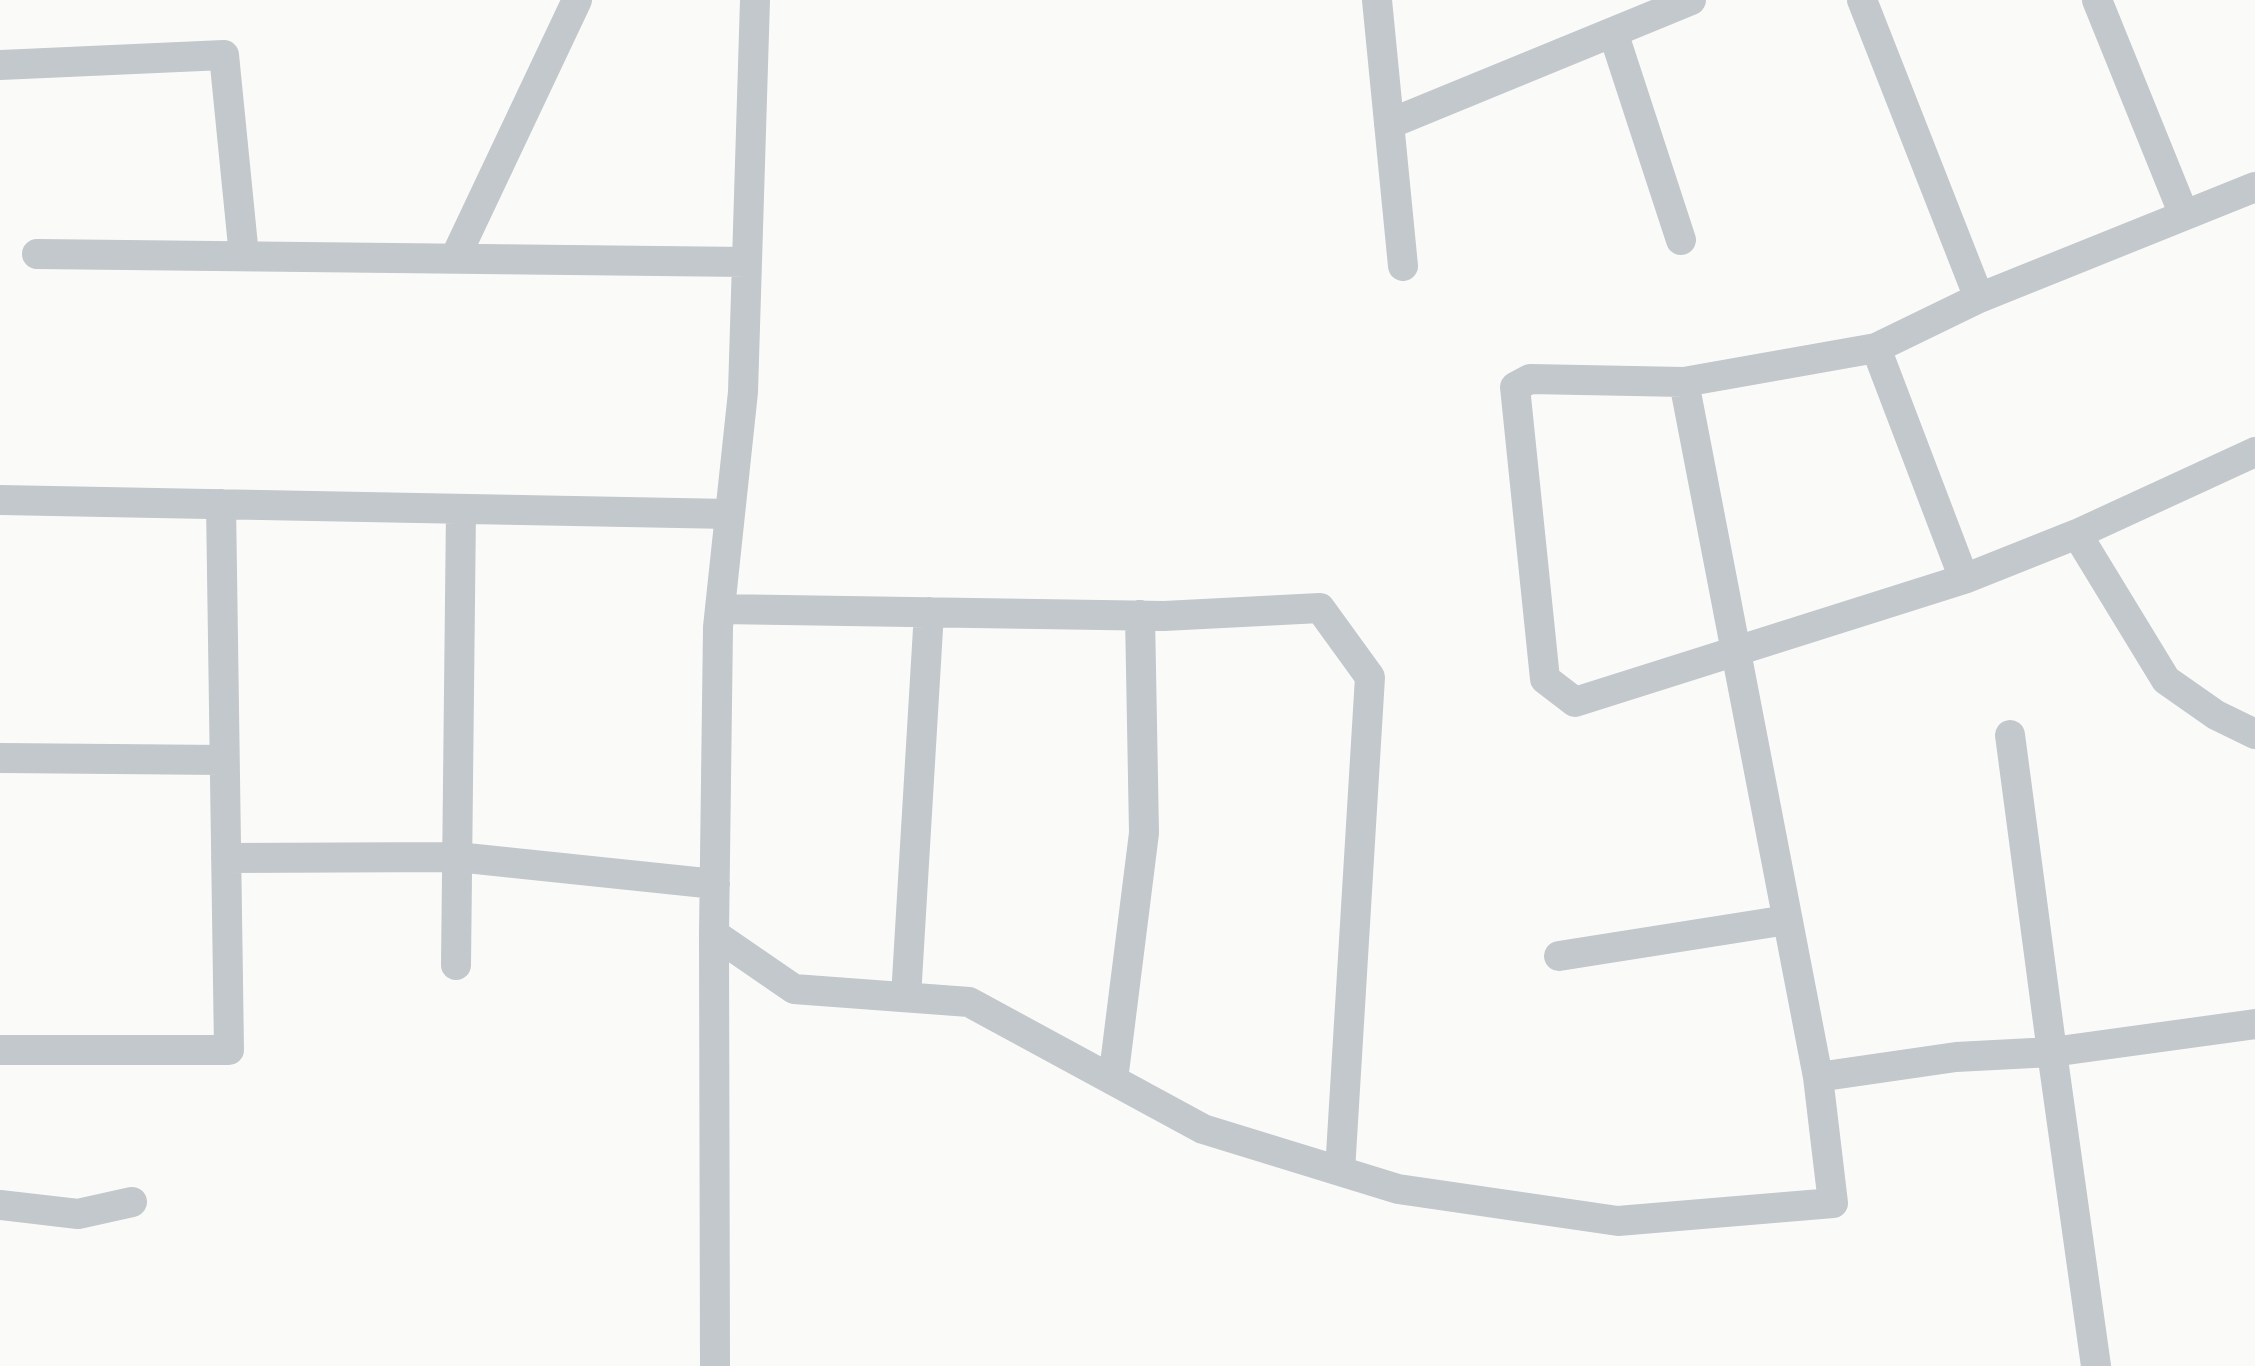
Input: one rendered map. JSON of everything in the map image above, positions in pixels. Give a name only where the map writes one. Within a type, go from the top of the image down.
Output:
[{"type":"street","points":[[455,258],[577,0]]},
{"type":"street","points":[[715,1366],[714,934],[720,609],[743,392],[755,0]]},
{"type":"street","points":[[1377,0],[1403,266]]},
{"type":"street","points":[[1389,124],[1691,0]]},
{"type":"street","points":[[1862,0],[1979,298]]},
{"type":"street","points":[[2097,0],[2184,215]]},
{"type":"street","points":[[1613,32],[1681,240]]},
{"type":"street","points":[[0,65],[224,55],[244,256]]},
{"type":"street","points":[[2255,187],[1979,298],[1876,348],[1684,382],[1530,379],[1515,387],[1545,679],[1575,702],[1964,579],[2077,534],[2255,452]]},
{"type":"street","points":[[37,254],[747,262]]},
{"type":"street","points":[[1876,348],[1964,579]]},
{"type":"street","points":[[714,934],[794,989],[969,1002],[1203,1129],[1398,1189],[1618,1221],[1833,1203],[1818,1077],[1684,382]]},
{"type":"street","points":[[0,500],[730,514]]},
{"type":"street","points":[[0,1050],[229,1050],[221,504]]},
{"type":"street","points":[[456,965],[461,509]]},
{"type":"street","points":[[2077,534],[2166,680],[2216,715],[2255,734]]},
{"type":"street","points":[[720,609],[1140,615],[1320,608],[1370,677],[1340,1171]]},
{"type":"street","points":[[906,997],[929,612]]},
{"type":"street","points":[[1113,1080],[1144,833],[1140,615]]},
{"type":"street","points":[[2010,735],[2096,1366]]},
{"type":"street","points":[[0,758],[224,760]]},
{"type":"street","points":[[226,858],[457,857],[715,884]]},
{"type":"street","points":[[1559,956],[1787,920]]},
{"type":"street","points":[[1818,1077],[1956,1057],[2052,1052],[2255,1024]]},
{"type":"street","points":[[0,1205],[78,1214],[132,1202]]}]
